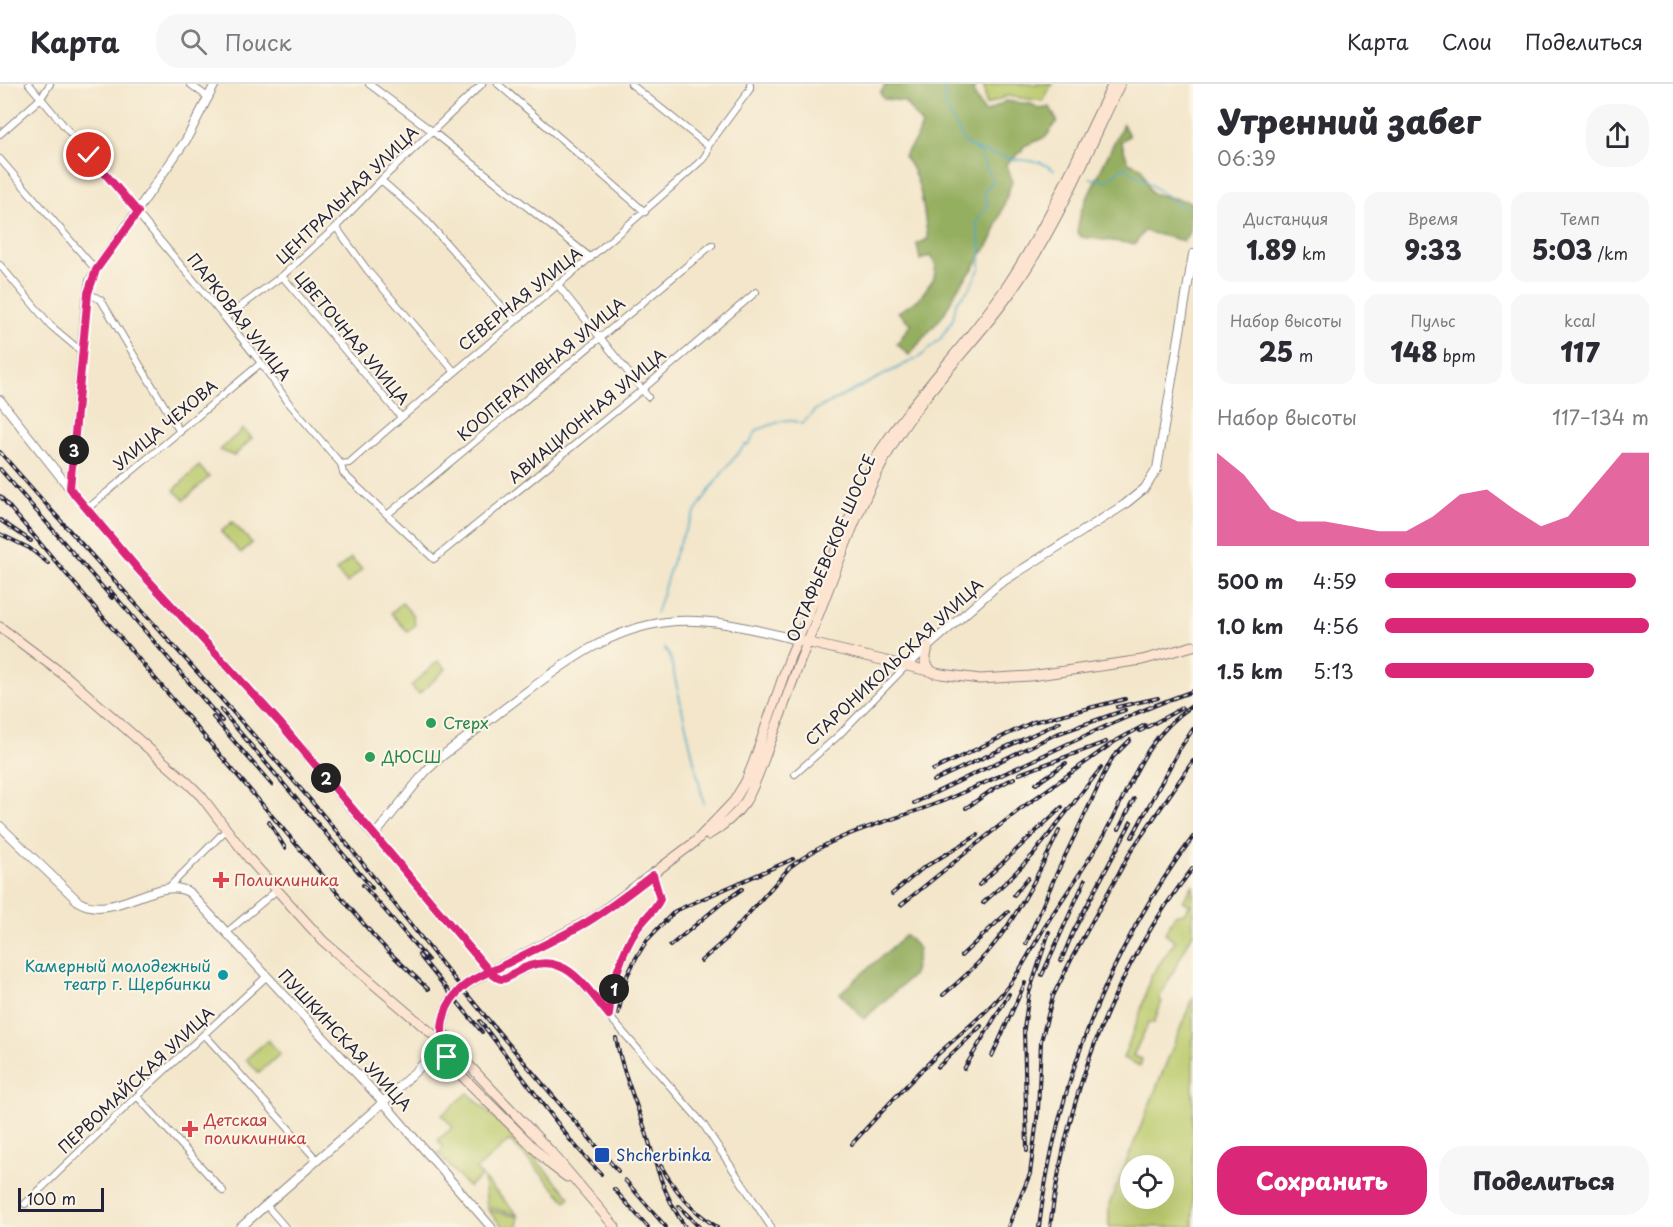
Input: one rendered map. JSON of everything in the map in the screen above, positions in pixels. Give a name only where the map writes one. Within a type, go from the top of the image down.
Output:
[{"type":"main road","name":"ОСТАФЬЕВСКОЕ ШОССЕ","points":[[695,842],[727,810],[746,781],[797,640],[875,459],[921,393],[981,321],[1008,284],[1034,243],[1113,84]]},
{"type":"main road","name":"ОСТАФЬЕВСКОЕ ШОССЕ","points":[[580,1187],[552,1165],[459,1073],[449,1060],[443,1046],[442,1029],[445,1012],[456,994],[470,982],[595,917],[695,842],[728,821],[749,794],[807,642],[867,494],[882,463],[897,437],[927,397],[1015,288],[1040,247],[1120,84]]},
{"type":"main road","points":[[0,627],[62,674],[201,796],[277,890],[339,957],[436,1037],[445,1034],[449,1038],[444,1046],[529,1128],[615,1226]]},
{"type":"main road","points":[[797,640],[933,673],[980,679],[1030,676],[1142,660],[1193,646]]},
{"type":"main road","points":[[928,646],[926,662],[933,673]]},
{"type":"street","name":"ПАРКОВАЯ УЛИЦА","points":[[30,84],[225,318],[261,363],[288,402],[341,464],[343,473],[434,559]]},
{"type":"street","points":[[0,134],[41,98],[50,84]]},
{"type":"street","points":[[190,84],[209,98]]},
{"type":"street","points":[[70,488],[88,293],[96,270],[186,140],[215,84]]},
{"type":"street","points":[[369,84],[432,131],[591,258]]},
{"type":"street","name":"ЦЕНТРАЛЬНАЯ УЛИЦА","points":[[225,318],[282,276],[336,227],[381,180],[482,84]]},
{"type":"street","points":[[498,84],[645,212]]},
{"type":"street","points":[[631,84],[708,146]]},
{"type":"street","name":"СЕВЕРНАЯ УЛИЦА","points":[[341,464],[349,463],[454,371],[645,212],[703,159],[708,146],[750,88],[750,84]]},
{"type":"street","points":[[0,159],[96,270]]},
{"type":"street","points":[[381,180],[424,219],[515,321]]},
{"type":"street","points":[[336,227],[368,271],[454,371]]},
{"type":"street","name":"КООПЕРАТИВНАЯ УЛИЦА","points":[[388,514],[712,245]]},
{"type":"street","name":"СТАРОНИКОЛЬСКАЯ УЛИЦА","points":[[795,774],[839,735],[906,666],[999,584],[1124,505],[1152,480],[1157,469],[1193,254]]},
{"type":"street","points":[[0,265],[51,326],[82,352]]},
{"type":"street","name":"ЦВЕТОЧНАЯ УЛИЦА","points":[[282,276],[401,417]]},
{"type":"street","points":[[557,285],[648,397]]},
{"type":"street","name":"АВИАЦИОННАЯ УЛИЦА","points":[[434,559],[643,389],[756,292]]},
{"type":"street","points":[[88,293],[101,300],[180,432]]},
{"type":"street","name":"УЛИЦА ЧЕХОВА","points":[[87,509],[261,363]]},
{"type":"street","points":[[0,400],[137,568],[280,723],[490,972],[498,978],[508,977],[531,965],[543,963],[558,965],[575,977],[704,1124],[771,1227]]},
{"type":"street","points":[[374,836],[433,764],[567,662],[607,639],[648,626],[667,622],[692,621],[735,625],[797,640]]},
{"type":"street","points":[[0,826],[79,902],[88,907],[104,908],[168,888],[227,830]]},
{"type":"street","points":[[609,1015],[616,977],[629,943],[660,899],[653,875]]},
{"type":"street","name":"ПУШКИНСКАЯ УЛИЦА","points":[[168,888],[180,888],[190,893],[383,1102],[491,1227]]},
{"type":"street","points":[[226,933],[277,890]]},
{"type":"street","name":"ПЕРВОМАЙСКАЯ УЛИЦА","points":[[25,1204],[137,1096],[266,977]]},
{"type":"street","points":[[204,1034],[317,1160]]},
{"type":"street","points":[[241,1227],[444,1046]]},
{"type":"street","points":[[137,1096],[223,1191]]},
{"type":"street","points":[[266,1205],[285,1227]]},
{"type":"green space","points":[[884,84],[975,84],[973,93],[985,113],[1006,101],[1031,104],[1040,109],[1050,107],[1057,121],[1046,137],[1024,146],[1021,152],[1006,164],[1012,181],[992,239],[957,289],[944,314],[909,355],[897,344],[911,324],[898,312],[919,299],[934,278],[936,265],[930,256],[920,260],[917,244],[928,239],[923,206],[919,185],[904,156],[918,136],[922,125],[904,101],[884,99],[880,93],[886,85]]},
{"type":"green space","points":[[984,84],[1052,84],[1043,101],[1007,96],[986,105]]},
{"type":"green space","points":[[1123,124],[1129,136],[1121,141],[1128,162],[1141,167],[1151,193],[1191,202],[1189,232],[1184,241],[1144,231],[1135,244],[1081,237],[1077,232],[1081,211]]},
{"type":"green space","points":[[243,429],[252,438],[234,456],[220,450]]},
{"type":"green space","points":[[199,466],[209,477],[184,500],[174,490]]},
{"type":"green space","points":[[232,522],[252,543],[241,553],[221,532]]},
{"type":"green space","points":[[351,558],[362,569],[347,583],[336,571]]},
{"type":"green space","points":[[402,603],[413,615],[415,625],[408,632],[391,613]]},
{"type":"green space","points":[[438,661],[446,669],[419,694],[411,686]]},
{"type":"green space","points":[[1193,885],[1193,933],[1159,999],[1162,1001],[1154,1023],[1149,1022],[1133,1056],[1142,1059],[1140,1066],[1123,1058],[1139,1017],[1150,978],[1175,941],[1165,933],[1175,915],[1184,913],[1190,905],[1183,901]]},
{"type":"green space","points":[[906,935],[919,949],[913,975],[864,1019],[840,993]]},
{"type":"green space","points":[[1193,997],[1193,1227],[1109,1227],[1109,1205],[1120,1178],[1120,1209],[1174,1209],[1174,1155],[1129,1155]]},
{"type":"green space","points":[[268,1040],[280,1054],[259,1073],[246,1059]]},
{"type":"green space","points":[[468,1093],[514,1136],[570,1197],[566,1201],[510,1140],[476,1170],[482,1176],[468,1187],[438,1153],[444,1148],[438,1140],[453,1127],[442,1115]]},
{"type":"green space","points":[[484,1179],[518,1215],[487,1207]]},
{"type":"green space","points":[[488,1210],[518,1217],[518,1227],[503,1227]]},
{"type":"waterway","points":[[942,84],[946,107],[964,142],[977,150],[1012,159],[1040,162],[1054,170]]},
{"type":"waterway","points":[[656,613],[688,524],[710,489],[745,445],[749,444],[757,430],[785,420],[802,424],[815,410],[921,356],[941,338],[953,319],[956,303],[969,289],[980,268],[981,249],[976,223],[988,206],[984,192],[993,181],[977,150]]},
{"type":"waterway","points":[[1090,178],[1107,181],[1124,166],[1184,208]]},
{"type":"waterway","points":[[664,648],[670,657],[704,804]]},
{"type":"railway","points":[[0,452],[283,769],[338,833],[483,1014],[618,1171]]},
{"type":"railway","points":[[0,469],[112,598]]},
{"type":"railway","points":[[0,496],[374,936],[428,989]]},
{"type":"railway","points":[[0,520],[31,541]]},
{"type":"railway","points":[[0,534],[29,548],[48,563]]},
{"type":"railway","points":[[109,589],[222,721]]},
{"type":"railway","points":[[701,961],[725,940],[790,867],[808,854],[847,835],[979,786],[1100,729],[1193,691]]},
{"type":"railway","points":[[1117,707],[1158,698]]},
{"type":"railway","points":[[933,770],[1033,722],[1125,699]]},
{"type":"railway","points":[[852,1144],[915,1077],[986,1011],[1004,991],[1104,835],[1150,748],[1162,733],[1193,705]]},
{"type":"railway","points":[[1140,731],[1182,708]]},
{"type":"railway","points":[[221,710],[372,888]]},
{"type":"railway","points":[[914,803],[1054,735],[1125,710]]},
{"type":"railway","points":[[213,717],[272,785]]},
{"type":"railway","points":[[933,781],[1060,722]]},
{"type":"railway","points":[[901,905],[1019,810],[1114,742],[1145,725]]},
{"type":"railway","points":[[1132,837],[1179,750],[1193,729]]},
{"type":"railway","points":[[1026,944],[1106,770],[1113,757],[1130,740]]},
{"type":"railway","points":[[1019,774],[1106,742]]},
{"type":"railway","points":[[1008,1227],[1030,1174],[1038,1111],[1041,1041],[1053,996],[1131,851],[1193,761]]},
{"type":"railway","points":[[1036,784],[1066,763]]},
{"type":"railway","points":[[983,903],[1033,855],[1101,768]]},
{"type":"railway","points":[[966,808],[1014,778]]},
{"type":"railway","points":[[1119,829],[1134,799]]},
{"type":"railway","points":[[979,885],[1062,807]]},
{"type":"railway","points":[[269,822],[285,848]]},
{"type":"railway","points":[[1061,961],[1073,932],[1131,822]]},
{"type":"railway","points":[[943,995],[982,959],[1008,925],[1059,831]]},
{"type":"railway","points":[[892,894],[923,868],[978,835]]},
{"type":"railway","points":[[1039,1227],[1058,1123],[1090,1022],[1135,926],[1193,837]]},
{"type":"railway","points":[[618,1014],[627,976],[636,958],[647,940],[675,911],[793,859]]},
{"type":"railway","points":[[1050,1227],[1068,1130],[1097,1038],[1138,950],[1164,908],[1193,868]]},
{"type":"railway","points":[[1014,895],[1028,878]]},
{"type":"railway","points":[[1042,975],[1085,880]]},
{"type":"railway","points":[[363,885],[428,960]]},
{"type":"railway","points":[[670,946],[742,889]]},
{"type":"railway","points":[[961,956],[1008,912]]},
{"type":"railway","points":[[1027,1151],[1024,1029],[1029,993],[1049,932]]},
{"type":"railway","points":[[419,955],[482,1032]]},
{"type":"railway","points":[[992,1056],[1025,983]]},
{"type":"railway","points":[[964,1069],[1009,994]]},
{"type":"railway","points":[[480,1021],[571,1141],[601,1174]]},
{"type":"railway","points":[[938,1067],[981,1026]]},
{"type":"railway","points":[[616,1038],[625,1074],[661,1181],[685,1227]]},
{"type":"railway","points":[[661,1166],[685,1200],[717,1227]]},
{"type":"railway","points":[[625,1180],[666,1227]]},
{"type":"railway","points":[[614,1189],[648,1227]]},
{"type":"railway","points":[[679,1206],[699,1227]]},
{"type":"place","name":"Стерх","points":[[431,723]]},
{"type":"place","name":"ДЮСШ","points":[[370,757]]},
{"type":"place","name":"Поликлиника","points":[[221,880]]},
{"type":"place","name":"Камерный молодежный театр г. Щербинки","points":[[223,975]]},
{"type":"place","name":"Детская поликлиника","points":[[190,1129]]},
{"type":"place","name":"Shcherbinka","points":[[602,1155]]},
{"type":"route","points":[[89,155],[138,212],[90,281],[86,302],[70,488],[75,495],[137,568],[280,723],[364,824],[382,845],[490,972],[498,978],[508,977],[531,965],[543,963],[558,965],[568,970],[609,1015],[616,977],[629,943],[659,903],[660,895],[653,875],[583,925],[526,954],[507,963],[477,978],[463,987],[445,1012],[442,1039],[447,1057]]}]
